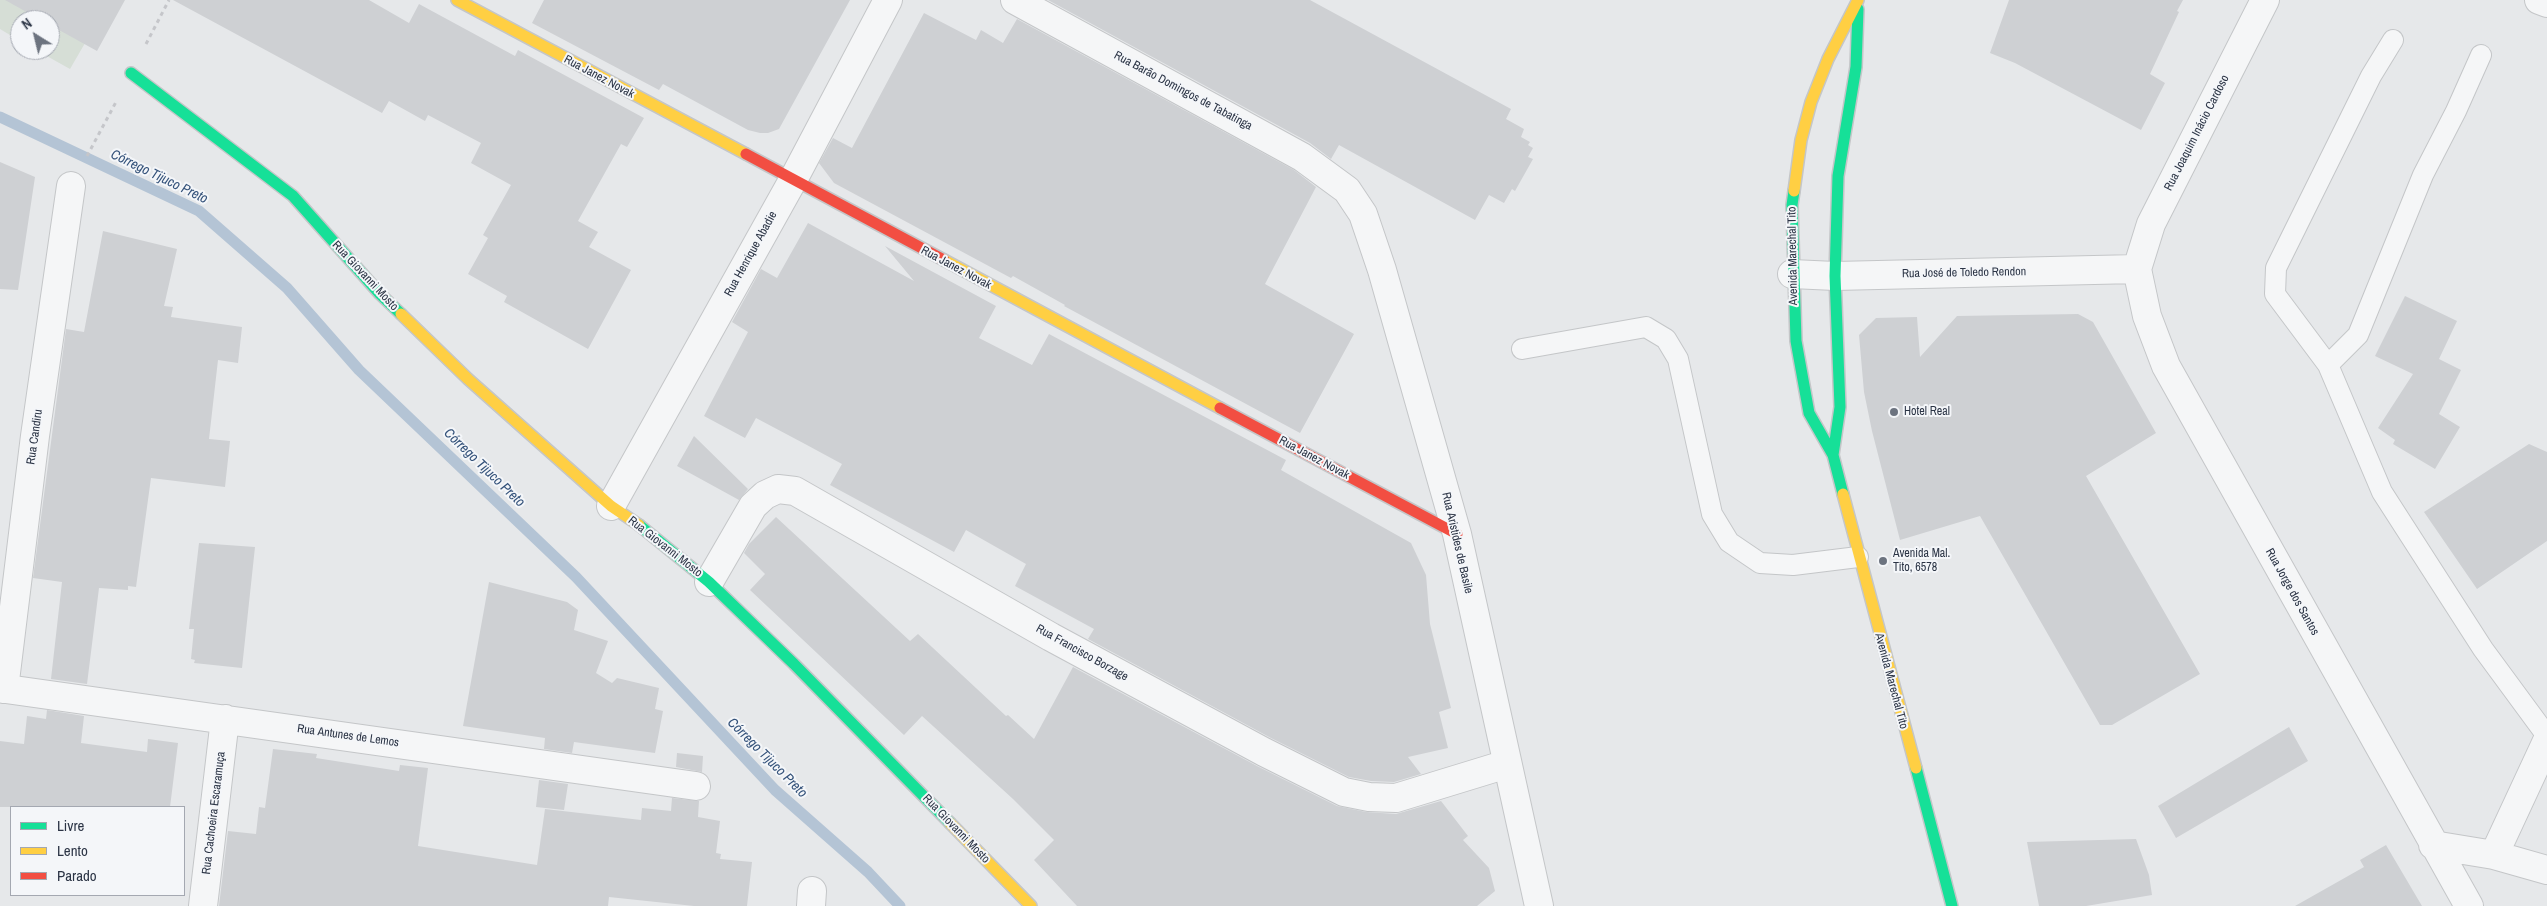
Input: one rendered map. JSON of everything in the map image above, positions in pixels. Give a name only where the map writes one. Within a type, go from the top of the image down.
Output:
[{"type":"street","name":"Rua Janez Novak","points":[[456,0],[1457,534]]},
{"type":"street","name":"Rua Henrique Abadie","points":[[611,506],[792,180],[888,0]]},
{"type":"street","name":"Rua Barão Domingos de Tabatinga","points":[[1015,0],[1302,157],[1347,190]]},
{"type":"street","name":"Rua Joaquim Inácio Cardoso","points":[[2137,269],[2151,224],[2265,0]]},
{"type":"street","points":[[2539,0],[2547,2]]},
{"type":"street","name":"Avenida Marechal Tito","points":[[1858,1],[1828,59],[1811,102],[1801,140],[1792,205],[1792,274],[1796,341],[1809,413],[1833,455],[1858,557],[1952,906]]},
{"type":"street","name":"Avenida Marechal Tito","points":[[1833,455],[1840,407],[1835,276],[1838,176],[1856,67],[1858,1]]},
{"type":"street","name":"Rua Giovanni Mosto","points":[[131,73],[293,196],[380,294],[468,380],[611,506],[639,525],[709,582],[787,657],[1031,906]]},
{"type":"street","name":"Rua Candiru","points":[[2,688],[34,436],[71,186]]},
{"type":"street","name":"Rua Aristides de Basile","points":[[1347,190],[1363,214],[1382,270],[1457,534],[1506,764],[1539,906]]},
{"type":"street","name":"Rua José de Toledo Rendon","points":[[1792,274],[1835,276],[2137,269]]},
{"type":"street","name":"Rua Jorge dos Santos","points":[[2137,269],[2147,316],[2166,366],[2469,906]]},
{"type":"street","name":"Rua Francisco Borzage","points":[[709,582],[753,506],[765,494],[778,489],[795,491],[1051,636],[1264,752],[1344,792],[1369,797],[1396,798],[1506,764]]},
{"type":"street","name":"Rua Antunes de Lemos","points":[[2,688],[696,786]]},
{"type":"street","name":"Rua Cachoeira Escaramuça","points":[[203,906],[225,719]]},
{"type":"street","points":[[2494,855],[2547,741]]},
{"type":"street","points":[[2433,844],[2494,855],[2547,870]]},
{"type":"lane","points":[[2393,40],[2371,76],[2276,268],[2275,294],[2328,365],[2382,492],[2483,649],[2547,736]]},
{"type":"lane","points":[[2328,365],[2358,335],[2423,176],[2456,111],[2481,55]]},
{"type":"lane","points":[[1522,349],[1646,327],[1666,339],[1678,359],[1712,514],[1729,542],[1760,564],[1793,565],[1858,557]]},
{"type":"shaded area","points":[[0,0],[110,0],[70,69],[54,60],[60,60],[60,10],[10,10],[10,35],[0,29]]},
{"type":"building","points":[[5,0],[125,0],[97,51],[60,31],[60,10],[23,10]]},
{"type":"building","points":[[173,0],[369,0],[409,23],[419,4],[515,56],[518,50],[644,118],[627,147],[621,144],[578,221],[598,232],[589,247],[631,270],[588,349],[504,302],[507,296],[468,274],[488,238],[483,235],[511,185],[471,163],[481,143],[428,115],[425,121],[389,101],[382,113]]},
{"type":"building","points":[[544,0],[850,0],[779,129],[768,133],[760,133],[748,130],[663,84],[659,90],[532,23]]},
{"type":"building","points":[[1048,0],[1310,0],[1511,109],[1506,119],[1524,129],[1521,137],[1530,142],[1528,145],[1533,148],[1528,157],[1533,159],[1515,191],[1512,189],[1504,203],[1489,195],[1475,220],[1339,145],[1331,159],[1310,143]]},
{"type":"building","points":[[2009,0],[2183,0],[2150,74],[2165,83],[2141,130],[2015,63],[1990,53]]},
{"type":"building","points":[[924,13],[976,40],[981,30],[1003,43],[1017,19],[1294,170],[1316,187],[1265,284],[1354,334],[1300,433],[1064,306],[1013,276],[1011,278],[834,183],[819,163],[833,138],[852,148]]},
{"type":"building","points":[[0,162],[35,177],[18,290],[0,289]]},
{"type":"building","points":[[808,223],[914,281],[885,246],[996,306],[979,338],[1032,365],[1049,334],[1286,460],[1281,470],[1411,543],[1426,575],[1430,624],[1451,708],[1439,712],[1448,748],[1408,757],[1421,774],[1394,782],[1371,781],[1349,777],[1271,738],[1088,639],[1094,629],[1015,586],[1026,564],[966,530],[954,552],[830,485],[842,464],[756,418],[745,438],[704,416],[748,332],[732,322],[761,269],[777,278]]},
{"type":"building","points":[[103,231],[177,249],[164,306],[173,307],[171,317],[242,327],[238,363],[218,360],[209,439],[230,441],[225,487],[151,478],[136,587],[128,586],[128,590],[99,588],[87,684],[51,679],[62,582],[33,578],[66,329],[84,332]]},
{"type":"building","points":[[2405,296],[2457,321],[2439,359],[2461,370],[2439,414],[2460,427],[2435,469],[2393,444],[2395,440],[2378,428],[2413,374],[2375,356]]},
{"type":"building","points":[[2078,314],[2093,322],[2156,433],[2086,476],[2200,674],[2112,725],[2100,725],[1980,516],[1900,540],[1864,392],[1859,335],[1876,318],[1917,317],[1920,357],[1957,316]]},
{"type":"building","points":[[694,436],[748,489],[739,500],[677,466]]},
{"type":"building","points":[[2529,444],[2547,452],[2547,541],[2477,589],[2424,512]]},
{"type":"building","points":[[776,517],[910,641],[918,634],[1006,716],[1008,715],[1034,739],[1073,667],[1257,766],[1337,806],[1366,812],[1396,814],[1441,801],[1468,836],[1463,840],[1489,868],[1495,891],[1477,906],[1077,906],[1034,860],[1054,840],[1013,799],[922,716],[904,735],[750,590],[765,574],[744,553],[749,544]]},
{"type":"building","points":[[199,543],[255,547],[242,668],[194,663],[195,660],[191,659],[194,629],[189,629]]},
{"type":"building","points":[[489,582],[567,602],[578,610],[574,630],[608,641],[596,673],[612,683],[617,678],[659,688],[655,709],[663,711],[655,753],[574,742],[572,753],[544,749],[545,738],[463,726]]},
{"type":"building","points":[[47,710],[84,716],[81,743],[147,752],[148,739],[178,743],[170,806],[0,807],[0,741],[24,744],[27,716],[46,719]]},
{"type":"building","points":[[2289,727],[2308,761],[2176,838],[2158,806]]},
{"type":"building","points":[[273,749],[317,754],[316,758],[399,771],[400,765],[428,768],[418,846],[537,865],[545,809],[641,820],[642,808],[671,811],[672,798],[699,801],[698,817],[720,821],[716,853],[721,854],[720,859],[752,862],[747,906],[694,906],[609,897],[608,906],[219,906],[228,831],[256,834],[259,807],[265,808]]},
{"type":"building","points":[[677,753],[703,756],[702,772],[676,767]]},
{"type":"building","points":[[539,780],[568,784],[564,810],[536,807]]},
{"type":"building","points":[[2136,839],[2149,875],[2152,895],[2086,906],[2039,906],[2027,842]]},
{"type":"building","points":[[2386,845],[2422,906],[2295,906],[2364,867],[2360,860]]},
{"type":"waterway","name":"Córrego Tijuco Preto","points":[[0,117],[199,211],[287,288],[359,370],[576,577],[775,790],[868,872],[900,906]]},
{"type":"traffic: fast","points":[[1833,455],[1840,407],[1835,276],[1838,176],[1856,67],[1858,9]]},
{"type":"traffic: fast","points":[[131,73],[293,196],[380,294],[401,314]]},
{"type":"traffic: fast","points":[[1794,191],[1792,205],[1796,341],[1809,413],[1833,455],[1843,494]]},
{"type":"traffic: fast","points":[[639,525],[709,582],[794,664],[950,823]]},
{"type":"traffic: fast","points":[[1916,768],[1952,906]]},
{"type":"traffic: slow","points":[[457,0],[746,154]]},
{"type":"traffic: slow","points":[[1794,191],[1801,140],[1811,102],[1828,59],[1858,0]]},
{"type":"traffic: slow","points":[[944,260],[1220,408]]},
{"type":"traffic: slow","points":[[401,314],[468,379],[611,506],[639,525]]},
{"type":"traffic: slow","points":[[1843,494],[1916,768]]},
{"type":"traffic: slow","points":[[950,823],[1031,906]]},
{"type":"traffic: jam","points":[[746,154],[944,260]]},
{"type":"traffic: jam","points":[[1220,408],[1457,534]]},
{"type":"place","name":"Hotel Real","points":[[1894,412]]},
{"type":"place","name":"Avenida Mal. Tito, 6578","points":[[1883,561]]}]
